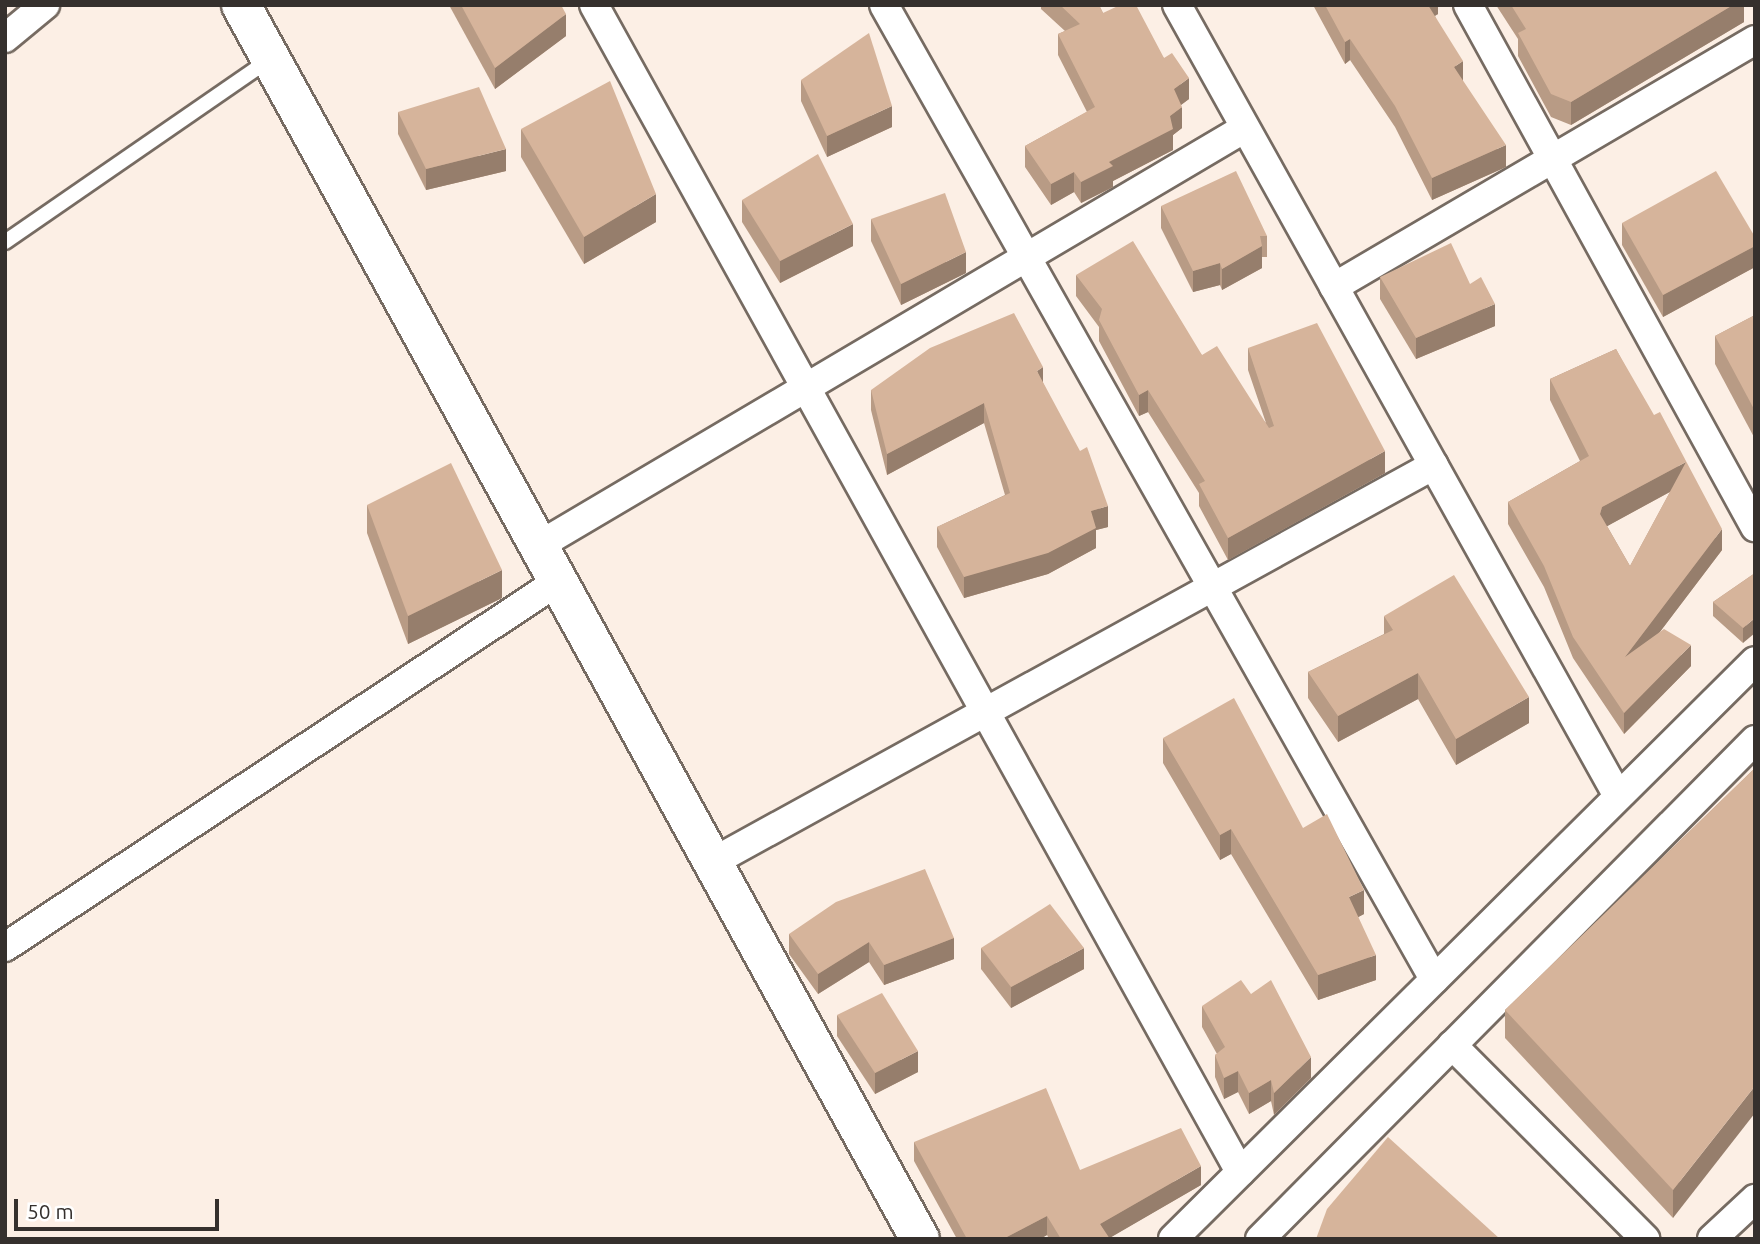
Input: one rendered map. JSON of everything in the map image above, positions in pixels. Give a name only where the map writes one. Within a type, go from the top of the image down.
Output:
[{"type":"main road","points":[[245,6],[270,60],[920,1239]]},
{"type":"street","points":[[5,38],[45,5]]},
{"type":"street","points":[[594,5],[1240,1172]]},
{"type":"street","points":[[884,5],[1434,979]]},
{"type":"street","points":[[1177,5],[1618,796]]},
{"type":"street","points":[[1468,5],[1755,527]]},
{"type":"street","points":[[1334,287],[1755,40]]},
{"type":"street","points":[[538,545],[1027,260],[1245,128]]},
{"type":"street","points":[[711,863],[988,716],[1212,587],[1434,465]]},
{"type":"street","points":[[5,947],[557,582]]},
{"type":"street","points":[[1173,1239],[1755,661]]},
{"type":"street","points":[[1260,1239],[1755,740]]},
{"type":"street","points":[[1452,1045],[1645,1239]]},
{"type":"street","points":[[1725,1235],[1755,1199]]},
{"type":"lane","points":[[5,242],[270,60]]},
{"type":"building","points":[[461,5],[561,5],[566,14],[495,68]]},
{"type":"building","points":[[1060,5],[1099,5],[1103,13],[1120,5],[1136,5],[1164,58],[1172,53],[1189,78],[1174,89],[1182,107],[1170,116],[1173,129],[1109,162],[1113,166],[1081,182],[1074,172],[1051,184],[1025,146],[1095,107],[1058,34],[1080,24]]},
{"type":"building","points":[[1325,5],[1428,5],[1463,61],[1454,67],[1506,145],[1432,178],[1395,106],[1350,39],[1345,42]]},
{"type":"building","points":[[1511,5],[1733,5],[1571,102],[1551,94],[1518,33],[1526,29]]},
{"type":"building","points":[[869,33],[892,106],[827,136],[801,80]]},
{"type":"building","points":[[610,81],[656,194],[584,237],[521,129]]},
{"type":"building","points":[[479,87],[506,149],[426,169],[398,112]]},
{"type":"building","points":[[818,154],[853,224],[780,261],[742,200]]},
{"type":"building","points":[[1236,171],[1267,236],[1260,236],[1262,246],[1222,269],[1220,263],[1193,271],[1161,206]]},
{"type":"building","points":[[1716,171],[1755,237],[1755,246],[1663,295],[1622,223]]},
{"type":"building","points":[[945,193],[966,252],[901,284],[871,219]]},
{"type":"building","points":[[1133,241],[1202,355],[1217,346],[1269,428],[1274,426],[1248,348],[1317,323],[1385,451],[1228,538],[1199,484],[1205,481],[1148,390],[1139,395],[1099,320],[1102,309],[1076,275]]},
{"type":"building","points":[[1451,243],[1470,284],[1481,277],[1495,304],[1416,338],[1380,277]]},
{"type":"building","points":[[1014,313],[1043,367],[1037,371],[1080,451],[1087,447],[1108,506],[1091,511],[1096,528],[1048,553],[964,577],[937,527],[1010,493],[984,403],[887,454],[871,390],[930,348]]},
{"type":"building","points":[[1755,315],[1755,411],[1715,336]]},
{"type":"building","points":[[1616,349],[1654,415],[1660,412],[1722,529],[1625,657],[1664,629],[1691,645],[1624,713],[1573,637],[1544,566],[1508,502],[1589,456],[1550,379]],"holes":[[[1686,462],[1630,566],[1600,514],[1602,507]]]},
{"type":"building","points":[[451,463],[502,570],[408,616],[367,505]]},
{"type":"building","points":[[1755,573],[1755,618],[1743,628],[1713,602]]},
{"type":"building","points":[[1454,575],[1529,697],[1456,739],[1418,673],[1338,716],[1308,672],[1393,630],[1384,616]]},
{"type":"building","points":[[1234,698],[1303,828],[1327,814],[1364,890],[1349,897],[1376,955],[1318,975],[1231,829],[1220,835],[1163,738]]},
{"type":"building","points":[[1755,768],[1755,1086],[1673,1190],[1505,1010]]},
{"type":"building","points":[[925,869],[954,938],[884,965],[869,942],[818,974],[789,934],[836,902]]},
{"type":"building","points":[[1050,904],[1084,948],[1011,987],[981,948]]},
{"type":"building","points":[[1241,980],[1251,994],[1271,980],[1311,1057],[1274,1093],[1271,1080],[1249,1093],[1238,1071],[1224,1078],[1215,1055],[1225,1047],[1202,1006]]},
{"type":"building","points":[[882,993],[918,1051],[875,1073],[837,1015]]},
{"type":"building","points":[[1046,1088],[1080,1170],[1181,1128],[1201,1166],[1100,1224],[1110,1239],[1061,1239],[1047,1216],[1003,1239],[967,1239],[914,1142]]},
{"type":"building","points":[[1388,1137],[1500,1239],[1316,1239],[1327,1209]]}]
